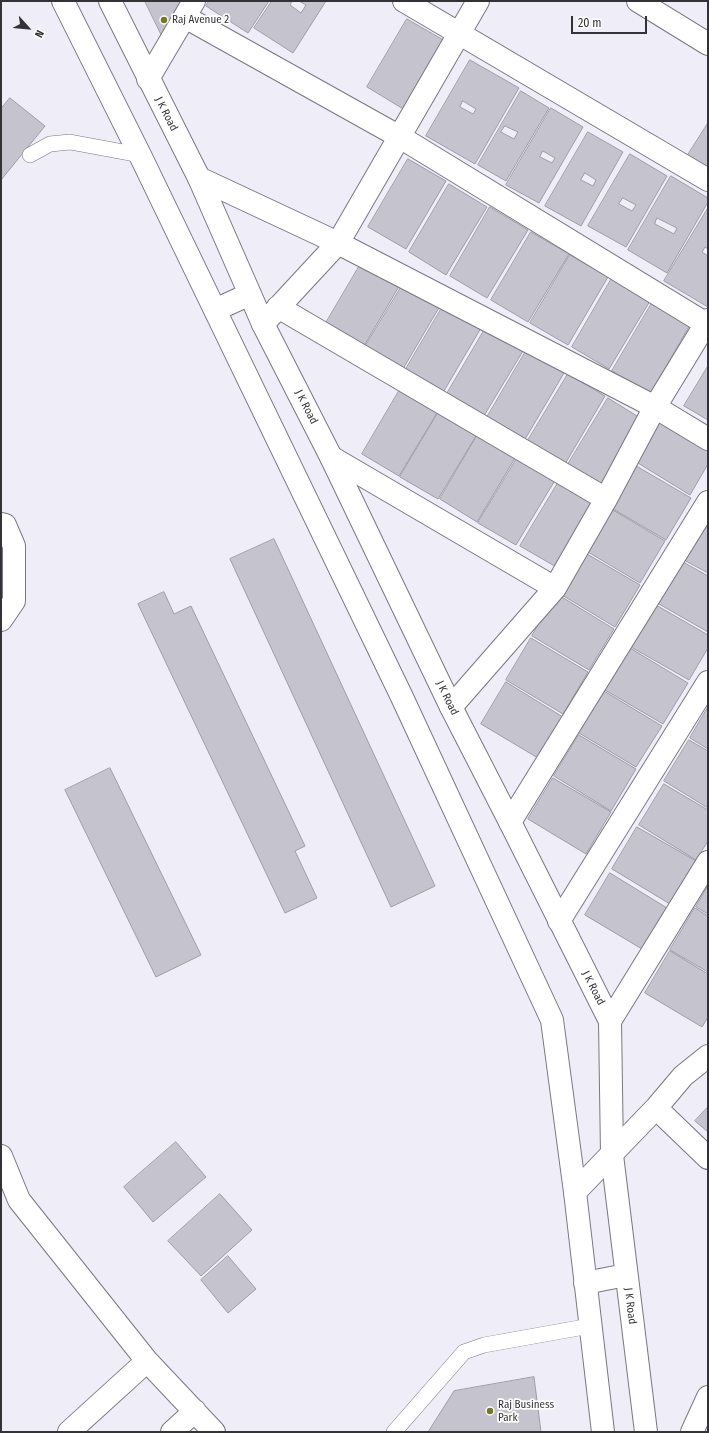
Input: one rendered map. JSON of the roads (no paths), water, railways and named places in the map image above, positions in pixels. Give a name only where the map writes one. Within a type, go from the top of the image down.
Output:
[{"type":"street","points":[[63,1],[140,155],[401,695],[552,1020],[575,1192],[603,1432]]},
{"type":"street","name":"J K Road","points":[[110,1],[198,178],[263,324],[331,457],[451,707],[610,1021],[612,1155],[646,1432]]},
{"type":"street","points":[[404,1],[708,180]]},
{"type":"street","points":[[263,324],[338,243],[460,35],[478,1]]},
{"type":"street","points":[[638,1],[708,44]]},
{"type":"street","points":[[148,79],[189,9],[707,323],[655,406],[606,499],[555,588],[451,707]]},
{"type":"street","points":[[198,178],[338,243],[655,406],[708,438]]},
{"type":"street","points":[[215,310],[250,294]]},
{"type":"street","points":[[278,307],[606,499]]},
{"type":"street","points":[[331,457],[555,588]]},
{"type":"street","points":[[510,822],[708,502]]},
{"type":"street","points":[[1,524],[4,525],[14,546],[14,601],[1,620]]},
{"type":"street","points":[[559,921],[708,682]]},
{"type":"street","points":[[610,1021],[708,862]]},
{"type":"street","points":[[575,1192],[656,1108],[683,1076],[708,1039]]},
{"type":"street","points":[[683,1076],[708,1056]]},
{"type":"street","points":[[656,1108],[708,1158]]},
{"type":"street","points":[[1,1156],[18,1200],[147,1361],[214,1432]]},
{"type":"street","points":[[585,1283],[626,1275]]},
{"type":"street","points":[[69,1432],[147,1361]]},
{"type":"street","points":[[692,1432],[708,1397]]},
{"type":"street","points":[[172,1432],[195,1411]]},
{"type":"lane","points":[[30,155],[50,144],[70,142],[140,155]]},
{"type":"lane","points":[[394,1432],[464,1352],[484,1344],[590,1326]]},
{"type":"place","name":"Raj Avenue 2","points":[[164,20]]},
{"type":"place","name":"Raj Business Park","points":[[490,1411]]}]
